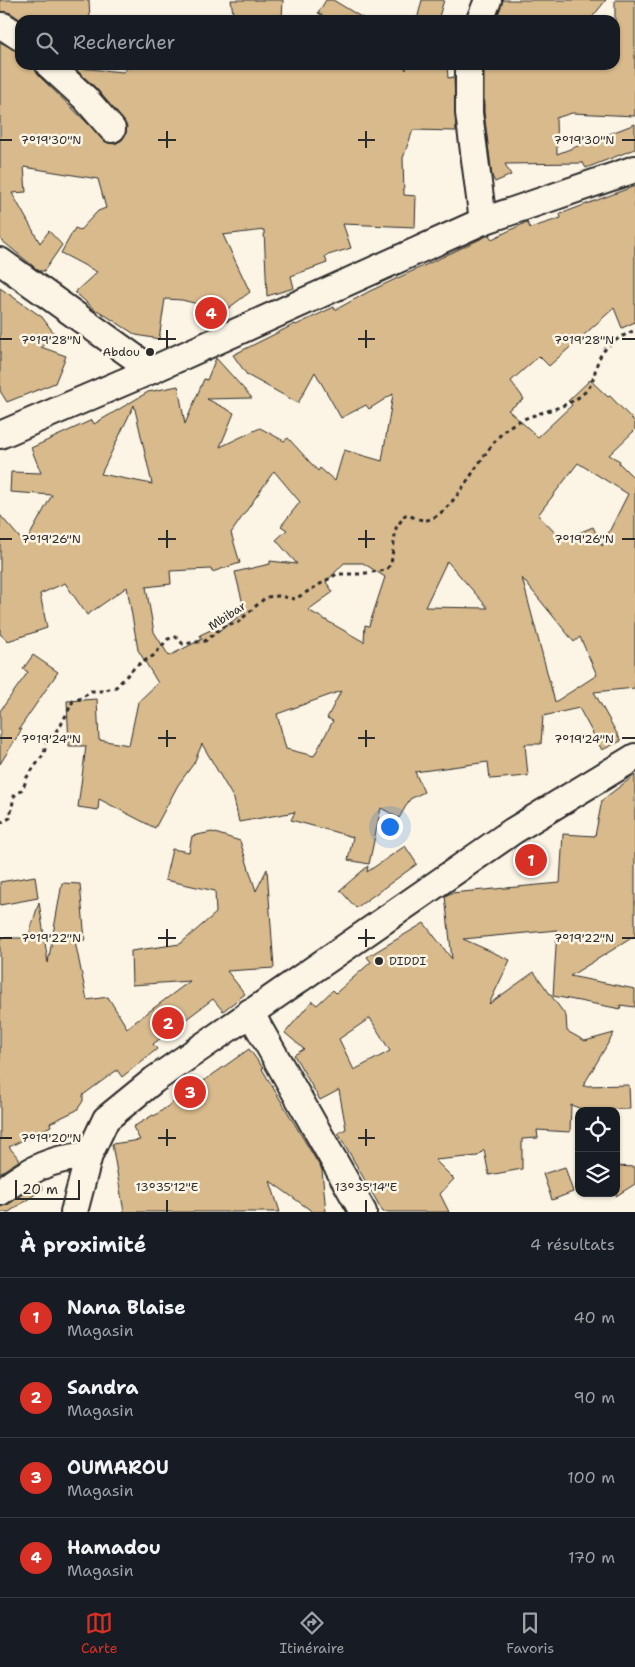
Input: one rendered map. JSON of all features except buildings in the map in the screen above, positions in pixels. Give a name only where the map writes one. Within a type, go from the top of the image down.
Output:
[{"type":"street","points":[[482,15],[488,0]]},
{"type":"street","points":[[0,26],[15,33]]},
{"type":"street","points":[[55,70],[86,98],[112,129]]},
{"type":"street","points":[[469,70],[469,113],[483,221]]},
{"type":"street","points":[[0,435],[152,370],[483,221],[635,170]]},
{"type":"street","points":[[0,261],[152,370]]},
{"type":"street","points":[[74,1212],[89,1155],[106,1120],[154,1080],[513,831],[635,757]]},
{"type":"street","points":[[250,1012],[363,1212]]},
{"type":"street","points":[[0,1192],[37,1166],[64,1158],[89,1155]]},
{"type":"path","name":"Mbibar","points":[[0,823],[10,818],[14,796],[23,789],[27,777],[44,754],[46,744],[61,725],[73,700],[82,698],[91,691],[102,691],[116,686],[136,666],[153,656],[168,639],[176,636],[183,644],[205,640],[227,624],[241,621],[266,597],[279,596],[295,599],[337,574],[359,574],[386,570],[392,564],[396,528],[405,516],[423,520],[437,516],[466,484],[488,447],[508,428],[528,416],[549,411],[585,392],[594,378],[598,360],[608,346],[635,330]]},
{"type":"place","name":"Hamadou","points":[[211,313]]},
{"type":"place","name":"Abdou","points":[[150,352]]},
{"type":"place","name":"Nana Blaise","points":[[531,860]]},
{"type":"place","name":"DIDDI","points":[[379,961]]},
{"type":"place","name":"Sandra","points":[[168,1023]]},
{"type":"place","name":"OUMAROU","points":[[190,1092]]}]
